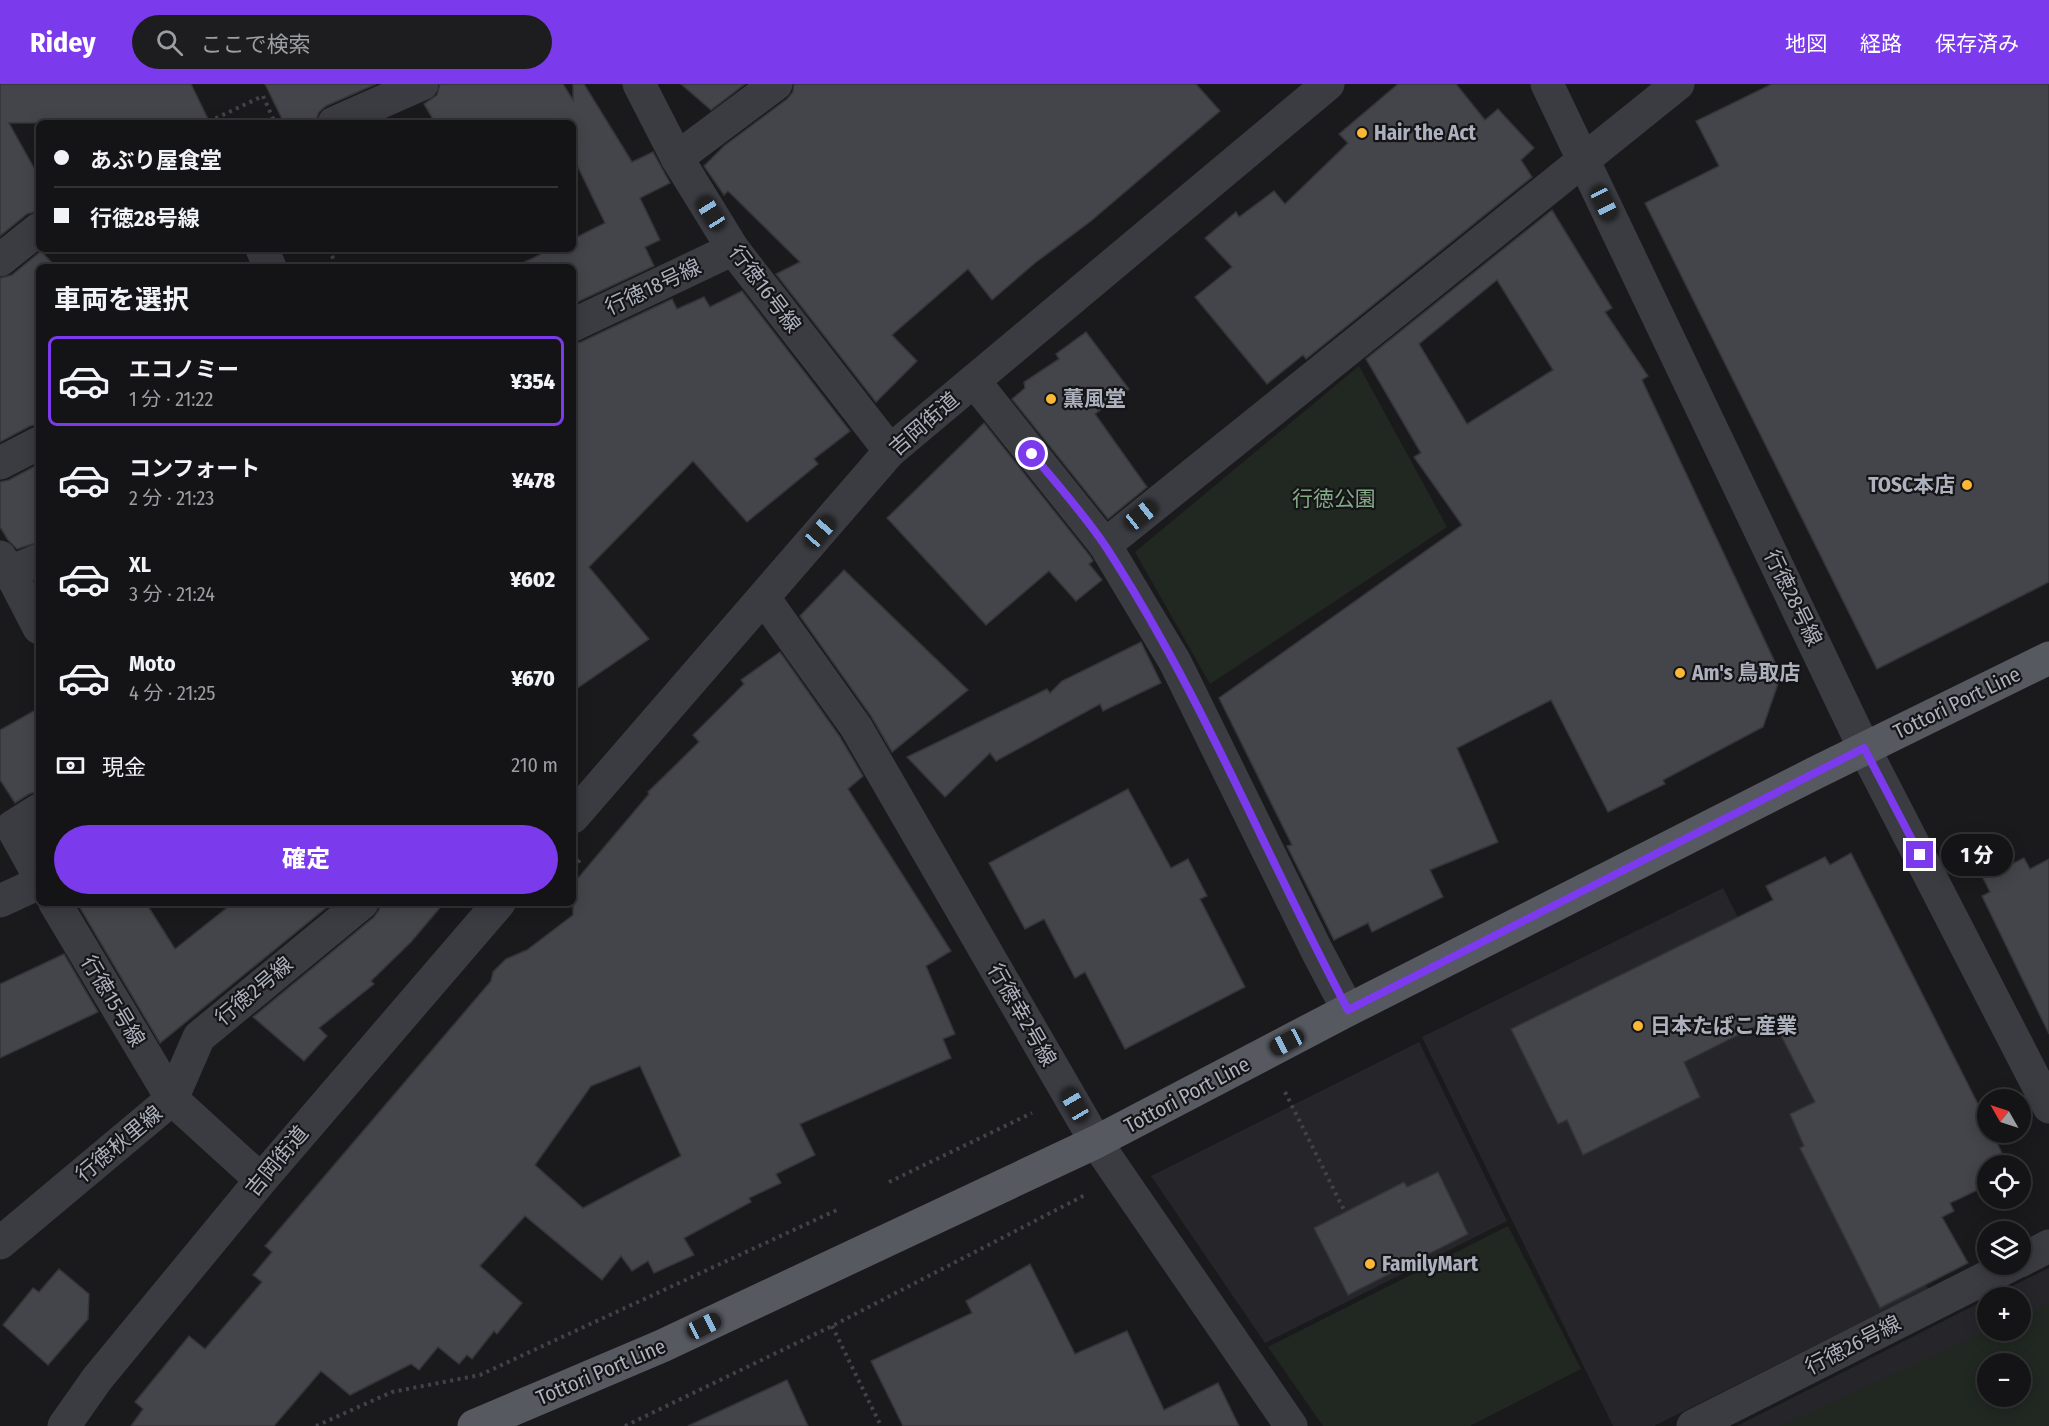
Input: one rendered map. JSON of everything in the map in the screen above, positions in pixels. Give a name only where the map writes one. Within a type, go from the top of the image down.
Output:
[{"type":"main road","name":"Tottori Port Line","points":[[474,1426],[662,1346],[1096,1142],[1348,1010],[1864,748],[2049,658]]},
{"type":"street","points":[[341,120],[422,84]]},
{"type":"street","name":"行徳16号線","points":[[639,84],[677,158],[734,249],[890,451]]},
{"type":"street","points":[[677,158],[776,84]]},
{"type":"street","name":"吉岡街道","points":[[576,810],[586,785],[764,598],[890,451],[1328,84]]},
{"type":"street","name":"行徳28号線","points":[[1547,84],[1864,748],[2049,1107]]},
{"type":"street","points":[[1105,545],[1678,84]]},
{"type":"street","points":[[0,260],[36,232]]},
{"type":"street","name":"行徳18号線","points":[[576,324],[734,249]]},
{"type":"street","points":[[974,381],[1105,545],[1175,662],[1348,1010]]},
{"type":"street","points":[[0,464],[36,445]]},
{"type":"street","points":[[16,563],[36,620]]},
{"type":"street","name":"行徳幸2号線","points":[[764,598],[856,728],[1096,1142],[1291,1426]]},
{"type":"street","points":[[36,812],[12,827],[36,871]]},
{"type":"street","points":[[0,901],[36,884]]},
{"type":"street","name":"行徳15号線","points":[[57,906],[172,1099]]},
{"type":"street","name":"行徳2号線","points":[[172,1099],[199,1037],[358,906]]},
{"type":"street","name":"吉岡街道","points":[[64,1426],[97,1379],[261,1180],[496,906]]},
{"type":"street","name":"行徳秋里線","points":[[0,1244],[172,1099],[261,1180]]},
{"type":"street","points":[[2031,1255],[2049,1246]]},
{"type":"street","name":"行徳26号線","points":[[1693,1426],[1991,1275]]},
{"type":"path","points":[[212,120],[263,96],[274,120]]},
{"type":"path","points":[[1285,1092],[1345,1212]]},
{"type":"path","points":[[889,1182],[1041,1109]]},
{"type":"path","points":[[625,1426],[832,1326],[1120,1177]]},
{"type":"path","points":[[316,1426],[392,1392],[480,1375],[839,1209]]},
{"type":"path","points":[[832,1326],[881,1426]]},
{"type":"shaded area","points":[[1723,888],[1928,1289],[1654,1426],[1613,1426],[1422,1037]]},
{"type":"shaded area","points":[[1419,1042],[1507,1221],[1265,1343],[1151,1176]]},
{"type":"shaded area","points":[[2049,1268],[2049,1426],[1737,1426],[1977,1304],[1977,1341],[2031,1341],[2031,1287],[2010,1287]]},
{"type":"green space","name":"行徳公園","points":[[1359,366],[1447,527],[1210,684],[1135,552]]},
{"type":"green space","points":[[1508,1226],[1581,1369],[1470,1426],[1323,1426],[1268,1347]]},
{"type":"green space","points":[[2049,1303],[2049,1426],[1780,1426],[1977,1336],[1977,1341],[2031,1341],[2031,1311]]},
{"type":"building","points":[[0,84],[191,84],[209,120],[36,120],[36,123],[9,123],[36,172],[36,212],[27,214],[0,236]]},
{"type":"building","points":[[265,84],[376,84],[326,106],[319,112],[316,120],[283,120]]},
{"type":"building","points":[[440,84],[563,84],[573,100],[573,84],[584,84],[632,162],[653,152],[670,183],[640,198],[660,240],[645,247],[654,266],[576,303],[576,264],[520,264],[546,252],[576,252],[576,238],[605,223],[576,163],[576,120],[433,120],[424,104],[437,95]]},
{"type":"building","points":[[681,84],[745,84],[711,110]]},
{"type":"building","points":[[794,84],[1196,84],[1220,111],[1091,221],[1035,263],[992,300],[968,269],[892,335],[917,361],[876,402],[776,274],[800,262],[728,191],[724,195],[704,166],[724,146],[787,99],[793,92]]},
{"type":"building","points":[[1398,84],[1456,84],[1485,120],[1498,109],[1534,148],[1521,160],[1532,177],[1306,359],[1303,355],[1267,384],[1195,297],[1232,267],[1205,238],[1236,212],[1239,217],[1274,191],[1285,204],[1348,143],[1339,134]]},
{"type":"building","points":[[1772,84],[2049,84],[2049,582],[1877,669],[1645,203],[1719,166],[1696,121]]},
{"type":"building","points":[[1552,210],[1612,308],[1605,312],[1648,376],[1642,380],[1781,675],[1763,727],[1663,780],[1665,784],[1608,812],[1551,700],[1457,748],[1498,842],[1430,870],[1443,897],[1372,932],[1368,923],[1334,940],[1287,846],[1292,845],[1219,698],[1462,525],[1414,457],[1421,453],[1366,359]],"holes":[[[1497,280],[1553,370],[1467,424],[1419,344]]]},
{"type":"building","points":[[40,252],[53,264],[36,264],[36,425],[0,442],[0,278],[12,275]]},
{"type":"building","points":[[742,291],[850,431],[814,459],[818,464],[747,522],[693,461],[589,567],[649,639],[576,689],[576,343],[672,299],[677,309],[704,297],[710,307]]},
{"type":"building","points":[[1086,332],[1129,389],[1095,414],[1147,487],[1108,519],[1012,399],[1025,388],[1024,382],[1059,359],[1056,354]]},
{"type":"building","points":[[984,423],[1090,556],[1093,561],[1089,564],[1102,580],[1076,601],[1049,571],[986,625],[887,518]]},
{"type":"building","points":[[36,466],[36,543],[17,549],[0,527],[0,482],[9,480]]},
{"type":"building","points":[[844,570],[968,690],[892,752],[871,716],[800,616]]},
{"type":"building","points":[[1141,642],[1161,683],[1103,711],[1100,704],[996,761],[990,753],[945,797],[907,757],[1047,689],[1050,693],[1062,681]]},
{"type":"building","points":[[780,652],[840,737],[863,776],[848,789],[951,951],[926,966],[955,1034],[943,1039],[951,1058],[800,1124],[815,1155],[776,1174],[781,1183],[749,1198],[751,1202],[684,1238],[694,1255],[654,1273],[648,1261],[632,1271],[621,1256],[602,1280],[525,1216],[480,1266],[522,1303],[497,1334],[494,1331],[472,1359],[467,1355],[459,1364],[438,1347],[419,1370],[411,1364],[350,1395],[321,1371],[274,1426],[131,1426],[143,1409],[135,1402],[189,1336],[205,1349],[262,1282],[253,1275],[272,1252],[265,1246],[491,981],[493,972],[506,959],[527,950],[573,915],[573,906],[576,906],[576,880],[649,794],[648,792],[699,742],[693,735],[744,684],[741,680]],"holes":[[[640,1066],[681,1156],[583,1208],[535,1165],[591,1086]]]},
{"type":"building","points":[[36,710],[36,792],[15,803],[0,780],[0,730]]},
{"type":"building","points":[[1128,789],[1171,868],[1188,859],[1207,896],[1200,899],[1245,987],[1125,1049],[1085,972],[1075,978],[1044,919],[1025,929],[989,863]]},
{"type":"building","points":[[1851,853],[1977,1102],[1977,1143],[1997,1143],[2003,1155],[1977,1155],[1977,1190],[1950,1203],[1954,1211],[1942,1217],[1968,1263],[1880,1308],[1800,1148],[1804,1146],[1790,1114],[1815,1102],[1772,1018],[1684,1062],[1700,1097],[1583,1155],[1567,1120],[1558,1124],[1511,1029],[1773,900],[1766,886],[1825,857],[1830,865]]},
{"type":"building","points":[[2024,858],[2030,869],[2049,859],[2049,1034],[1982,896],[1990,892],[1983,878]]},
{"type":"building","points":[[79,906],[148,906],[175,949],[229,906],[328,906],[160,1043]]},
{"type":"building","points":[[380,906],[441,906],[411,942],[371,981],[374,984],[319,1028],[327,1036],[304,1061],[253,1017],[374,917]]},
{"type":"building","points":[[64,954],[98,1012],[0,1058],[0,984]]},
{"type":"building","name":"FamilyMart","points":[[1438,1172],[1468,1234],[1348,1295],[1314,1228],[1404,1182],[1407,1187]]},
{"type":"building","points":[[1030,1264],[1075,1354],[1127,1331],[1164,1410],[1218,1383],[1239,1426],[903,1426],[871,1361],[972,1313],[966,1301]]},
{"type":"building","points":[[59,1269],[89,1294],[88,1319],[48,1365],[3,1325],[33,1288],[39,1292]]},
{"type":"building","points":[[787,1380],[808,1426],[688,1426]]},
{"type":"place","name":"Hair the Act","points":[[1362,133]]},
{"type":"place","name":"薫風堂","points":[[1051,399]]},
{"type":"place","name":"TOSC本店","points":[[1967,485]]},
{"type":"place","name":"Am's 鳥取店","points":[[1680,673]]},
{"type":"place","name":"日本たばこ産業","points":[[1638,1026]]},
{"type":"place","name":"FamilyMart","points":[[1370,1264]]},
{"type":"route","points":[[1032,454],[1105,545],[1175,662],[1348,1010],[1864,748],[1920,855]]}]
